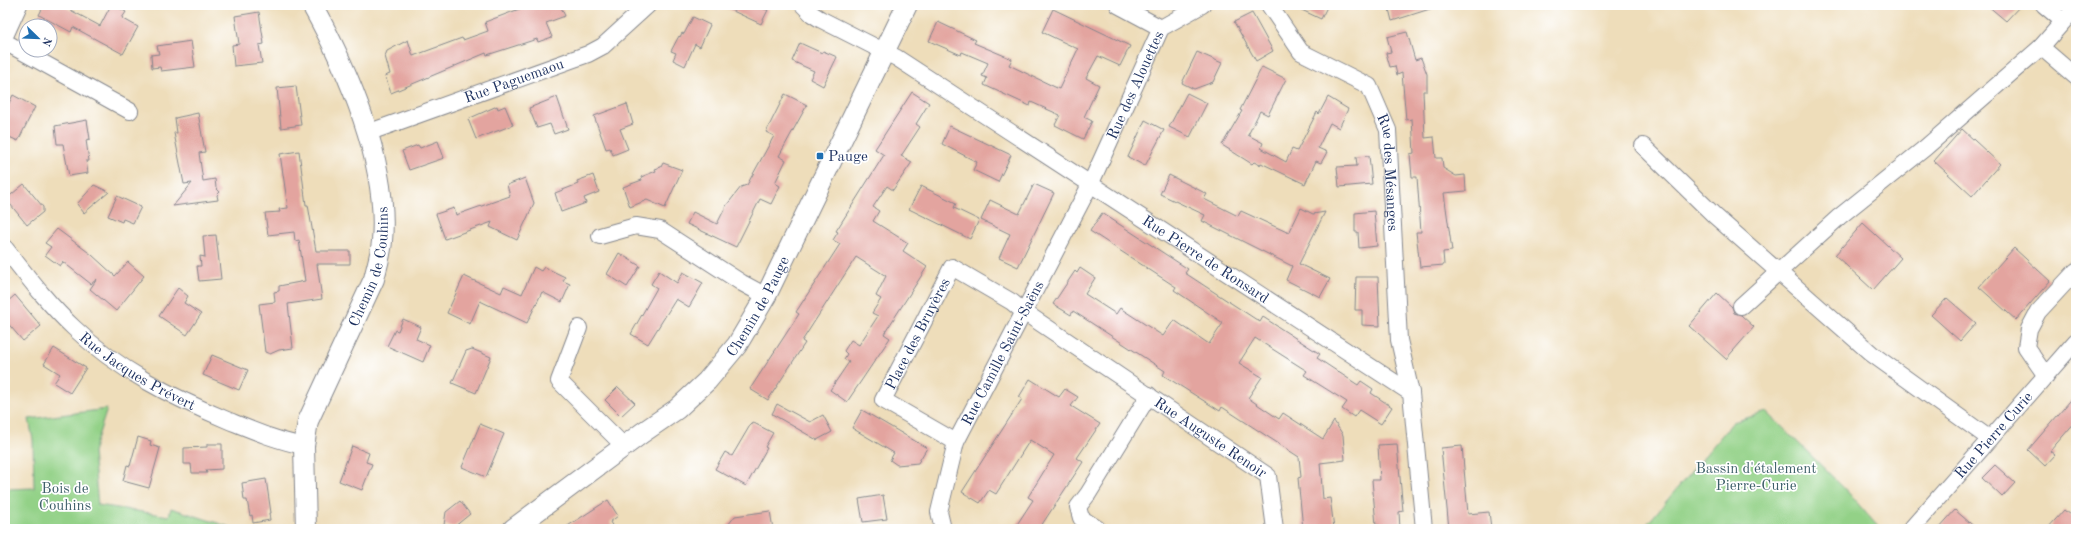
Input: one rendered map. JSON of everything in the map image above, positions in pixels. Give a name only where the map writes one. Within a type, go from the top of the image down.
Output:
[{"type":"street","points":[[5,36],[19,5]]},
{"type":"street","name":"Chemin de Couhins","points":[[306,529],[304,446],[312,409],[374,279],[382,241],[382,208],[367,133],[353,91],[331,40],[312,5]]},
{"type":"street","name":"Rue Paguemaou","points":[[367,133],[588,54],[607,44],[648,5]]},
{"type":"street","points":[[804,5],[820,19],[885,51]]},
{"type":"street","name":"Chemin de Pauge","points":[[512,529],[624,446],[677,409],[707,381],[737,345],[766,296],[907,5]]},
{"type":"street","points":[[1118,5],[1161,28]]},
{"type":"street","name":"Rue des Alouettes","points":[[1090,185],[1161,28],[1202,5]]},
{"type":"street","name":"Rue des Mésanges","points":[[1269,5],[1300,52],[1370,86],[1388,130],[1399,340],[1411,393]]},
{"type":"street","points":[[2044,5],[2063,21]]},
{"type":"street","points":[[1741,306],[1839,217],[1925,148],[2041,47],[2076,7]]},
{"type":"street","points":[[5,42],[130,111]]},
{"type":"street","points":[[2041,47],[2076,77]]},
{"type":"street","name":"Rue Pierre de Ronsard","points":[[885,51],[1411,393]]},
{"type":"street","points":[[1642,146],[1716,216],[1872,354],[1990,439]]},
{"type":"street","name":"Rue Camille Saint-Saëns","points":[[944,529],[939,512],[956,442],[1090,185]]},
{"type":"street","points":[[600,236],[636,226],[660,230],[742,283],[766,296]]},
{"type":"street","name":"Rue Jacques Prévert","points":[[5,248],[47,301],[75,329],[130,372],[189,404],[281,442],[304,446]]},
{"type":"street","name":"Place des Bruyères","points":[[956,442],[883,400],[952,267],[1012,302],[1024,312]]},
{"type":"street","points":[[2046,376],[2026,347],[2029,328],[2038,312],[2076,271]]},
{"type":"street","name":"Rue Auguste Renoir","points":[[1024,312],[1268,476],[1275,529]]},
{"type":"street","points":[[579,328],[559,381],[624,446]]},
{"type":"street","name":"Rue Pierre Curie","points":[[1911,529],[2076,341]]},
{"type":"street","points":[[1411,393],[1424,529]]},
{"type":"street","name":"Rue Auguste Renoir","points":[[1098,529],[1081,518],[1078,507],[1088,494],[1149,395]]},
{"type":"green space","name":"Bois de Couhins","points":[[107,409],[93,452],[98,505],[169,516],[171,508],[236,529],[5,529],[5,489],[34,488],[33,440],[29,419]]},
{"type":"green space","name":"Bassin d'étalement Pierre-Curie","points":[[1767,412],[1846,490],[1880,529],[1643,529],[1733,422]]},
{"type":"building","points":[[44,5],[61,5],[100,26],[111,5],[114,5],[126,12],[122,18],[138,27],[123,54],[73,27],[71,32],[58,25],[58,18],[45,18],[39,15]]},
{"type":"building","points":[[530,5],[560,5],[565,16],[546,23],[552,37],[538,42],[537,39],[487,55],[486,53],[391,93],[385,76],[390,74],[385,56],[387,51],[408,40],[413,56],[462,38],[463,40],[488,31],[485,22]]},
{"type":"building","points":[[720,5],[766,5],[764,9],[768,10],[761,24]]},
{"type":"building","points":[[1291,5],[1328,5],[1321,19]]},
{"type":"building","points":[[1388,5],[1433,5],[1433,8],[1392,21]]},
{"type":"building","points":[[1987,5],[2021,5],[2006,21]]},
{"type":"building","points":[[1053,9],[1130,46],[1120,66],[1098,56],[1086,78],[1099,85],[1084,117],[1092,121],[1083,139],[1055,125],[1060,115],[1031,102],[1030,106],[984,85],[987,78],[982,76],[988,63],[962,52],[961,55],[929,41],[938,22],[976,40],[974,43],[1012,59],[1009,65],[1059,89],[1078,49],[1042,32]]},
{"type":"building","points":[[259,12],[264,44],[259,45],[262,63],[234,66],[232,45],[239,44],[235,16]]},
{"type":"building","points":[[1252,13],[1273,51],[1256,61],[1234,22]]},
{"type":"building","points":[[693,17],[710,25],[700,47],[695,44],[685,66],[673,60],[676,53],[671,51],[679,36],[680,37],[682,33],[684,34]]},
{"type":"building","points":[[1407,32],[1415,60],[1421,58],[1427,74],[1427,91],[1423,91],[1425,138],[1434,137],[1436,158],[1442,158],[1443,168],[1456,176],[1465,175],[1466,191],[1444,193],[1452,251],[1443,252],[1444,265],[1420,267],[1416,232],[1421,232],[1417,177],[1412,177],[1410,154],[1414,153],[1412,119],[1406,120],[1402,73],[1397,75],[1395,66],[1390,67],[1386,53],[1391,52],[1387,37]]},
{"type":"building","points":[[191,41],[195,67],[161,71],[160,67],[152,68],[151,55],[159,54],[157,46]]},
{"type":"building","points":[[800,43],[822,53],[823,51],[837,57],[823,86],[810,79],[814,71],[792,61]]},
{"type":"building","points":[[1197,52],[1222,63],[1213,82],[1194,89],[1182,83]]},
{"type":"building","points":[[1262,67],[1286,79],[1268,115],[1260,111],[1248,135],[1263,143],[1261,148],[1286,162],[1292,149],[1297,151],[1317,112],[1319,114],[1328,97],[1348,109],[1339,128],[1330,123],[1318,148],[1327,152],[1321,163],[1316,161],[1305,184],[1261,163],[1260,165],[1254,162],[1252,164],[1222,145],[1242,111],[1240,110]]},
{"type":"building","points":[[296,86],[301,125],[281,128],[277,88]]},
{"type":"building","points":[[912,92],[929,103],[916,124],[920,127],[901,156],[912,162],[893,190],[887,186],[873,207],[879,211],[873,221],[908,243],[903,251],[927,267],[884,334],[890,338],[847,402],[830,390],[849,362],[844,359],[847,354],[844,351],[851,340],[859,345],[878,316],[872,313],[881,299],[876,296],[886,276],[856,257],[802,341],[805,343],[768,400],[750,389],[799,314],[796,312],[840,244],[833,240],[838,232],[836,231],[884,155],[875,149]]},
{"type":"building","points":[[1187,93],[1207,103],[1190,137],[1169,127]]},
{"type":"building","points":[[785,94],[807,105],[779,156],[786,160],[775,183],[780,186],[771,204],[760,199],[736,247],[687,224],[693,212],[717,224],[726,206],[741,187],[747,185],[774,136],[766,132]]},
{"type":"building","points":[[13,95],[35,107],[18,141],[5,135],[5,111]]},
{"type":"building","points":[[557,97],[568,129],[554,134],[550,124],[537,128],[529,108]]},
{"type":"building","points":[[627,104],[633,124],[620,129],[628,149],[613,155],[610,148],[606,149],[594,116]]},
{"type":"building","points":[[497,106],[498,109],[505,106],[513,125],[476,139],[468,119]]},
{"type":"building","points":[[198,113],[205,152],[199,153],[203,181],[215,179],[216,188],[220,192],[217,195],[218,200],[173,206],[192,183],[184,184],[174,133],[177,133],[175,118]]},
{"type":"building","points":[[87,120],[90,139],[86,140],[89,161],[86,161],[88,173],[69,176],[63,144],[57,144],[55,126]]},
{"type":"building","points":[[1145,120],[1164,130],[1145,166],[1128,157]]},
{"type":"building","points":[[950,126],[1011,155],[998,182],[973,170],[977,162],[942,144]]},
{"type":"building","points":[[1962,129],[2000,164],[1972,196],[1934,161]]},
{"type":"building","points":[[438,141],[444,158],[409,170],[402,151],[418,145],[420,148]]},
{"type":"building","points":[[299,151],[306,205],[308,205],[316,251],[350,251],[350,264],[317,264],[322,299],[288,304],[293,348],[279,350],[270,354],[265,352],[259,304],[275,302],[274,292],[279,291],[279,286],[305,281],[299,240],[295,241],[294,232],[268,235],[265,213],[280,212],[279,209],[288,208],[280,154]]},
{"type":"building","points":[[1369,156],[1372,184],[1339,187],[1337,167],[1357,166],[1356,157]]},
{"type":"building","points":[[663,163],[682,170],[665,208],[647,200],[630,207],[623,187],[642,180],[641,177],[656,171],[655,169],[661,167]]},
{"type":"building","points":[[593,175],[599,192],[584,198],[586,203],[561,212],[555,193],[578,184],[577,181]]},
{"type":"building","points":[[1169,175],[1207,194],[1204,199],[1238,216],[1241,211],[1289,233],[1301,208],[1313,214],[1325,212],[1299,264],[1330,279],[1320,297],[1286,280],[1292,266],[1202,221],[1205,215],[1160,194]]},
{"type":"building","points":[[525,178],[534,203],[517,240],[490,227],[492,222],[445,239],[436,214],[454,208],[456,215],[510,196],[507,185]]},
{"type":"building","points":[[24,184],[43,207],[43,212],[27,225],[6,199]]},
{"type":"building","points":[[1034,184],[1054,193],[1018,267],[999,258],[1010,234],[981,220],[990,200],[1019,214]]},
{"type":"building","points":[[94,185],[109,192],[84,213],[77,204]]},
{"type":"building","points":[[921,186],[956,203],[954,208],[979,220],[970,239],[909,209]]},
{"type":"building","points":[[117,196],[141,207],[133,223],[123,219],[122,222],[108,216]]},
{"type":"building","points":[[1374,211],[1377,246],[1359,248],[1358,232],[1355,232],[1355,213]]},
{"type":"building","points":[[1102,213],[1188,269],[1185,273],[1260,322],[1263,317],[1320,354],[1317,358],[1358,385],[1361,381],[1373,389],[1371,393],[1392,407],[1381,424],[1359,410],[1354,417],[1342,409],[1347,402],[1304,375],[1307,371],[1255,338],[1239,363],[1262,377],[1248,398],[1279,419],[1283,413],[1323,439],[1334,421],[1343,435],[1345,460],[1320,463],[1323,499],[1330,498],[1334,528],[1303,529],[1298,478],[1301,477],[1299,457],[1222,407],[1220,411],[1163,375],[1165,371],[1073,311],[1071,315],[1053,304],[1075,271],[1077,273],[1080,268],[1095,278],[1085,294],[1116,314],[1120,308],[1163,336],[1174,320],[1209,344],[1223,323],[1174,290],[1176,287],[1090,231]]},
{"type":"building","points":[[1863,223],[1901,258],[1873,290],[1835,255]]},
{"type":"building","points":[[57,229],[92,255],[115,276],[128,262],[144,276],[116,311],[90,289],[97,279],[91,284],[63,262],[60,266],[45,255],[51,247],[45,243]]},
{"type":"building","points":[[216,235],[221,279],[199,281],[197,266],[201,266],[200,256],[205,257],[203,236]]},
{"type":"building","points":[[2014,248],[2050,281],[2016,320],[1979,287]]},
{"type":"building","points":[[619,253],[640,266],[627,287],[607,274]]},
{"type":"building","points":[[534,267],[541,271],[544,267],[565,277],[563,281],[570,284],[562,302],[542,292],[527,323],[480,301],[470,324],[447,313],[464,276],[501,293],[504,286],[522,294]]},
{"type":"building","points":[[659,271],[677,283],[683,272],[703,283],[689,307],[676,299],[648,344],[631,334],[657,288],[651,284]]},
{"type":"building","points":[[1356,277],[1378,277],[1380,326],[1362,325],[1362,310],[1355,310]]},
{"type":"building","points":[[178,288],[188,296],[184,303],[201,314],[187,335],[159,316]]},
{"type":"building","points":[[1717,293],[1732,307],[1734,313],[1741,315],[1754,327],[1726,359],[1689,326]]},
{"type":"building","points":[[15,295],[41,326],[23,341],[5,320],[5,304]]},
{"type":"building","points":[[1947,298],[1976,323],[1960,341],[1931,315]]},
{"type":"building","points":[[403,319],[421,327],[416,339],[430,345],[423,362],[387,346],[395,330],[398,331]]},
{"type":"building","points":[[54,348],[86,368],[70,393],[54,383],[60,374],[44,364]]},
{"type":"building","points":[[472,349],[491,357],[476,393],[452,383],[466,351]]},
{"type":"building","points":[[212,355],[248,370],[239,390],[203,375]]},
{"type":"building","points":[[1030,379],[1059,397],[1065,389],[1078,397],[1071,406],[1100,424],[1077,458],[1083,462],[1039,529],[1014,529],[1033,500],[1028,497],[1054,455],[1030,440],[996,494],[989,490],[980,503],[962,492],[1022,399],[1019,397]]},
{"type":"building","points":[[618,387],[635,403],[621,416],[605,400]]},
{"type":"building","points":[[2076,394],[2076,421],[2050,451],[2055,455],[2045,466],[2028,450]]},
{"type":"building","points":[[777,404],[810,422],[823,415],[832,432],[817,440],[772,414]]},
{"type":"building","points":[[862,410],[927,448],[918,463],[897,465],[890,460],[894,453],[852,428]]},
{"type":"building","points":[[752,422],[773,433],[765,447],[767,448],[746,486],[715,469],[725,452],[732,456]]},
{"type":"building","points":[[480,424],[504,434],[486,477],[462,467]]},
{"type":"building","points":[[138,437],[151,441],[150,445],[160,448],[149,488],[123,481],[127,465],[130,466]]},
{"type":"building","points":[[207,444],[222,444],[222,469],[206,470],[207,473],[192,473],[191,464],[184,464],[184,448],[207,447]]},
{"type":"building","points":[[1397,444],[1403,511],[1399,512],[1400,529],[1380,529],[1379,525],[1376,525],[1372,480],[1380,480],[1378,445]]},
{"type":"building","points":[[352,446],[369,453],[366,462],[372,464],[362,490],[339,481]]},
{"type":"building","points":[[1462,446],[1468,514],[1489,512],[1491,528],[1449,529],[1441,448]]},
{"type":"building","points":[[1995,465],[2015,483],[2002,497],[1982,478]]},
{"type":"building","points":[[266,479],[271,513],[269,513],[270,520],[253,523],[247,500],[244,500],[242,483]]},
{"type":"building","points":[[883,495],[887,519],[863,522],[859,499]]},
{"type":"building","points":[[608,500],[618,516],[610,522],[614,529],[563,529]]},
{"type":"building","points":[[460,501],[470,514],[454,527],[444,525],[446,512]]},
{"type":"building","points":[[1955,510],[1977,529],[1938,529]]},
{"type":"building","points":[[2064,510],[2076,520],[2076,529],[2047,529]]},
{"type":"building","points":[[770,511],[773,529],[725,529],[735,516]]},
{"type":"place","name":"Pauge","points":[[820,156]]}]
